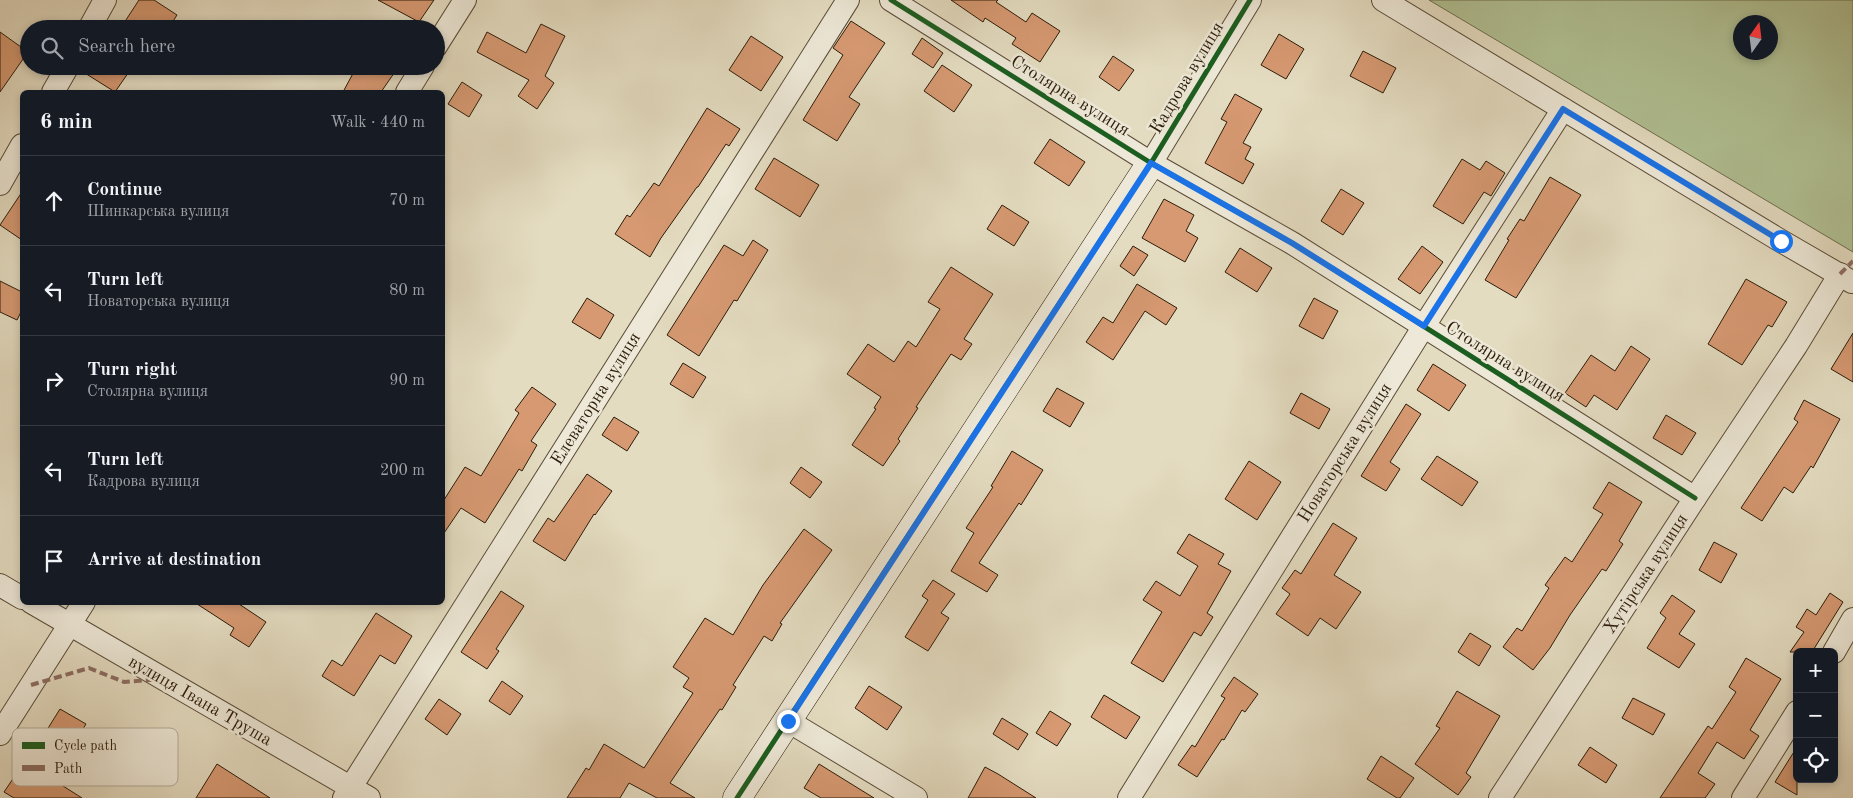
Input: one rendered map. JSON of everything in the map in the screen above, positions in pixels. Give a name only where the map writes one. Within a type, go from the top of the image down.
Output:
[{"type":"street","points":[[94,20],[105,0]]},
{"type":"street","points":[[445,32],[465,0]]},
{"type":"street","name":"Елеваторна вулиця","points":[[354,795],[848,0]]},
{"type":"street","name":"Столярна вулиця","points":[[891,0],[1151,163],[1292,243],[1695,498]]},
{"type":"street","name":"Кадрова вулиця","points":[[737,798],[1151,163],[1250,0]]},
{"type":"street","points":[[1383,0],[1781,241],[1847,278]]},
{"type":"street","points":[[53,90],[62,75]]},
{"type":"street","points":[[408,90],[417,75]]},
{"type":"street","name":"Новаторська вулиця","points":[[1129,798],[1424,326],[1563,109]]},
{"type":"street","points":[[0,184],[20,149]]},
{"type":"street","name":"Хутірська вулиця","points":[[1500,798],[1796,346],[1847,278]]},
{"type":"street","points":[[0,585],[20,597]]},
{"type":"street","name":"вулиця Івана Труша","points":[[36,605],[354,795]]},
{"type":"street","points":[[0,734],[82,605]]},
{"type":"street","points":[[1836,648],[1853,619]]},
{"type":"street","points":[[1743,798],[1793,718]]},
{"type":"street","points":[[788,721],[916,798]]},
{"type":"green space","points":[[1429,0],[1853,0],[1853,252]]},
{"type":"building","points":[[139,0],[154,0],[177,15],[174,20],[126,20]]},
{"type":"building","points":[[378,0],[434,0],[420,20],[415,20]]},
{"type":"building","points":[[951,0],[998,0],[996,2],[1026,22],[1032,13],[1060,31],[1040,62],[1012,44],[1016,38],[985,18],[983,22]]},
{"type":"building","points":[[851,21],[885,43],[849,97],[860,104],[837,141],[803,120],[843,55],[833,48]]},
{"type":"building","points":[[541,24],[565,36],[545,76],[554,83],[537,109],[518,96],[529,80],[477,52],[487,32],[526,53]]},
{"type":"building","points":[[0,32],[20,46],[20,63],[0,92]]},
{"type":"building","points":[[1279,34],[1304,49],[1286,79],[1261,65]]},
{"type":"building","points":[[751,36],[783,57],[761,91],[729,70]]},
{"type":"building","points":[[922,38],[943,53],[933,68],[912,54]]},
{"type":"building","points":[[1363,51],[1396,68],[1383,93],[1350,76]]},
{"type":"building","points":[[1113,56],[1134,70],[1119,91],[1099,77]]},
{"type":"building","points":[[942,65],[972,85],[954,112],[924,91]]},
{"type":"building","points":[[88,75],[127,75],[116,90],[112,90]]},
{"type":"building","points":[[352,75],[393,75],[382,90],[344,90]]},
{"type":"building","points":[[462,82],[482,95],[469,117],[448,104]]},
{"type":"building","points":[[1235,94],[1262,109],[1243,143],[1251,147],[1245,159],[1254,164],[1243,184],[1205,163],[1227,122],[1221,119]]},
{"type":"building","points":[[707,108],[740,129],[729,146],[726,144],[650,257],[615,234],[627,215],[630,217],[654,183],[659,186]]},
{"type":"building","points":[[1050,139],[1085,162],[1069,186],[1034,163]]},
{"type":"building","points":[[774,158],[819,185],[800,217],[755,189]]},
{"type":"building","points":[[1462,159],[1480,170],[1486,161],[1505,173],[1491,196],[1484,192],[1463,224],[1433,206]]},
{"type":"building","points":[[1550,177],[1581,195],[1516,298],[1485,280],[1509,240],[1507,239],[1520,219],[1524,221]]},
{"type":"building","points":[[1341,189],[1364,203],[1343,235],[1321,221]]},
{"type":"building","points":[[20,195],[20,239],[0,225]]},
{"type":"building","points":[[1164,199],[1194,215],[1186,231],[1198,238],[1185,262],[1142,238]]},
{"type":"building","points":[[1002,205],[1029,222],[1014,246],[987,229]]},
{"type":"building","points":[[753,240],[768,250],[737,301],[734,300],[699,356],[667,335],[724,245],[743,256]]},
{"type":"building","points":[[1133,246],[1148,255],[1134,276],[1120,266]]},
{"type":"building","points":[[1422,246],[1443,262],[1420,294],[1398,279]]},
{"type":"building","points":[[1240,248],[1272,268],[1257,292],[1225,272]]},
{"type":"building","points":[[951,267],[993,294],[964,339],[972,344],[961,360],[951,354],[916,407],[918,408],[898,439],[900,441],[883,466],[852,445],[876,409],[874,408],[881,397],[847,374],[868,344],[894,362],[908,341],[916,347],[940,309],[928,302]]},
{"type":"building","points":[[1746,279],[1787,302],[1772,327],[1768,325],[1742,365],[1708,344]]},
{"type":"building","points":[[0,281],[20,291],[20,314],[17,320],[0,312]]},
{"type":"building","points":[[1137,284],[1177,308],[1166,325],[1145,311],[1113,360],[1086,342],[1103,317],[1113,323]]},
{"type":"building","points":[[587,298],[614,315],[600,339],[572,322]]},
{"type":"building","points":[[1314,298],[1338,311],[1323,339],[1299,326]]},
{"type":"building","points":[[1853,333],[1853,382],[1831,369]]},
{"type":"building","points":[[1631,346],[1650,359],[1617,410],[1594,395],[1586,407],[1565,393],[1591,355],[1615,371]]},
{"type":"building","points":[[683,363],[706,377],[693,398],[670,384]]},
{"type":"building","points":[[1433,364],[1466,385],[1449,411],[1417,390]]},
{"type":"building","points":[[532,387],[556,404],[531,441],[537,445],[522,471],[519,469],[485,523],[461,508],[445,532],[445,498],[465,467],[481,476],[519,413],[515,410]]},
{"type":"building","points":[[1057,388],[1084,403],[1070,427],[1043,411]]},
{"type":"building","points":[[1301,393],[1330,409],[1319,429],[1290,413]]},
{"type":"building","points":[[1804,400],[1840,419],[1813,468],[1811,466],[1793,493],[1784,487],[1762,521],[1741,508],[1798,422],[1794,419]]},
{"type":"building","points":[[1406,404],[1421,414],[1390,462],[1400,469],[1386,491],[1361,476]]},
{"type":"building","points":[[1666,415],[1696,433],[1682,455],[1653,438]]},
{"type":"building","points":[[614,417],[639,432],[627,451],[602,435]]},
{"type":"building","points":[[1012,451],[1043,470],[1021,505],[1019,503],[979,563],[998,575],[987,592],[951,571],[974,533],[966,528],[993,487],[991,486]]},
{"type":"building","points":[[1437,456],[1478,482],[1462,506],[1421,479]]},
{"type":"building","points":[[1249,461],[1281,482],[1257,520],[1225,499]]},
{"type":"building","points":[[801,467],[822,482],[810,498],[790,483]]},
{"type":"building","points":[[587,474],[612,491],[594,514],[565,561],[533,541],[548,518],[554,522]]},
{"type":"building","points":[[1609,482],[1642,502],[1619,541],[1623,544],[1606,571],[1602,569],[1550,648],[1533,670],[1503,647],[1517,628],[1522,631],[1549,588],[1545,585],[1565,557],[1572,562],[1603,514],[1593,508]]},
{"type":"building","points":[[1333,523],[1357,538],[1334,575],[1361,592],[1336,629],[1320,618],[1308,636],[1276,614],[1290,594],[1282,588],[1295,570],[1301,574]]},
{"type":"building","points":[[804,529],[832,550],[780,623],[782,624],[772,641],[764,636],[733,685],[736,687],[722,710],[720,709],[670,783],[695,798],[657,798],[629,783],[620,798],[567,798],[586,768],[589,770],[604,744],[644,768],[693,693],[683,687],[689,678],[673,667],[705,618],[733,635],[763,585]]},
{"type":"building","points":[[1189,534],[1224,554],[1218,564],[1231,571],[1207,613],[1213,617],[1201,636],[1194,632],[1163,682],[1131,663],[1162,612],[1143,600],[1156,581],[1180,596],[1198,566],[1177,553]]},
{"type":"building","points":[[1714,542],[1737,554],[1721,583],[1699,570]]},
{"type":"building","points":[[933,580],[955,594],[941,613],[949,618],[928,651],[905,637],[928,600],[922,596]]},
{"type":"building","points":[[501,591],[524,606],[496,649],[499,651],[487,669],[461,652]]},
{"type":"building","points":[[1830,593],[1843,602],[1814,648],[1793,648],[1793,652],[1790,652],[1804,632],[1796,627],[1807,609],[1816,615]]},
{"type":"building","points":[[1672,595],[1695,611],[1679,634],[1695,644],[1679,668],[1647,648],[1666,618],[1660,613]]},
{"type":"building","points":[[199,605],[240,605],[266,622],[249,647],[230,635],[234,628]]},
{"type":"building","points":[[376,613],[412,636],[395,664],[380,655],[354,696],[322,676],[332,660],[342,666]]},
{"type":"building","points":[[1470,633],[1491,646],[1479,666],[1458,652]]},
{"type":"building","points":[[1746,658],[1781,679],[1750,730],[1759,736],[1744,759],[1717,742],[1698,773],[1715,784],[1705,798],[1660,798],[1708,726],[1712,729],[1736,692],[1729,687]]},
{"type":"building","points":[[1234,677],[1258,694],[1245,712],[1242,710],[1224,740],[1222,739],[1197,777],[1178,765],[1192,745],[1195,747],[1225,698],[1221,696]]},
{"type":"building","points":[[502,681],[523,696],[510,715],[489,701]]},
{"type":"building","points":[[869,686],[902,707],[887,730],[855,708]]},
{"type":"building","points":[[1457,691],[1500,716],[1466,773],[1471,777],[1458,795],[1415,764],[1440,728],[1436,726]]},
{"type":"building","points":[[1104,695],[1140,717],[1126,739],[1091,717]]},
{"type":"building","points":[[1633,698],[1665,714],[1653,735],[1622,718]]},
{"type":"building","points":[[439,699],[461,714],[447,735],[425,719]]},
{"type":"building","points":[[60,709],[86,724],[84,728],[48,728]]},
{"type":"building","points":[[1050,711],[1071,724],[1057,746],[1036,733]]},
{"type":"building","points":[[1002,718],[1028,734],[1018,750],[993,734]]},
{"type":"building","points":[[1590,747],[1617,765],[1606,783],[1578,765]]},
{"type":"building","points":[[1793,753],[1793,783],[1797,783],[1797,795],[1775,782]]},
{"type":"building","points":[[1381,756],[1414,778],[1400,798],[1367,779]]},
{"type":"building","points":[[217,764],[270,798],[196,798]]},
{"type":"building","points":[[819,764],[874,798],[821,798],[804,788]]},
{"type":"building","points":[[985,767],[998,774],[1036,798],[968,798]]},
{"type":"building","points":[[12,780],[12,786],[63,786],[82,798],[14,798],[4,792]]},
{"type":"marked path","points":[[1840,274],[1853,261]]},
{"type":"marked path","points":[[31,685],[89,668],[124,682],[163,679]]},
{"type":"cycle path","points":[[891,0],[1151,163],[1292,243],[1695,498]]},
{"type":"cycle path","points":[[737,798],[1151,163],[1250,0]]},
{"type":"route","points":[[788,721],[1151,163],[1292,243],[1424,326],[1563,109],[1781,241]]}]
